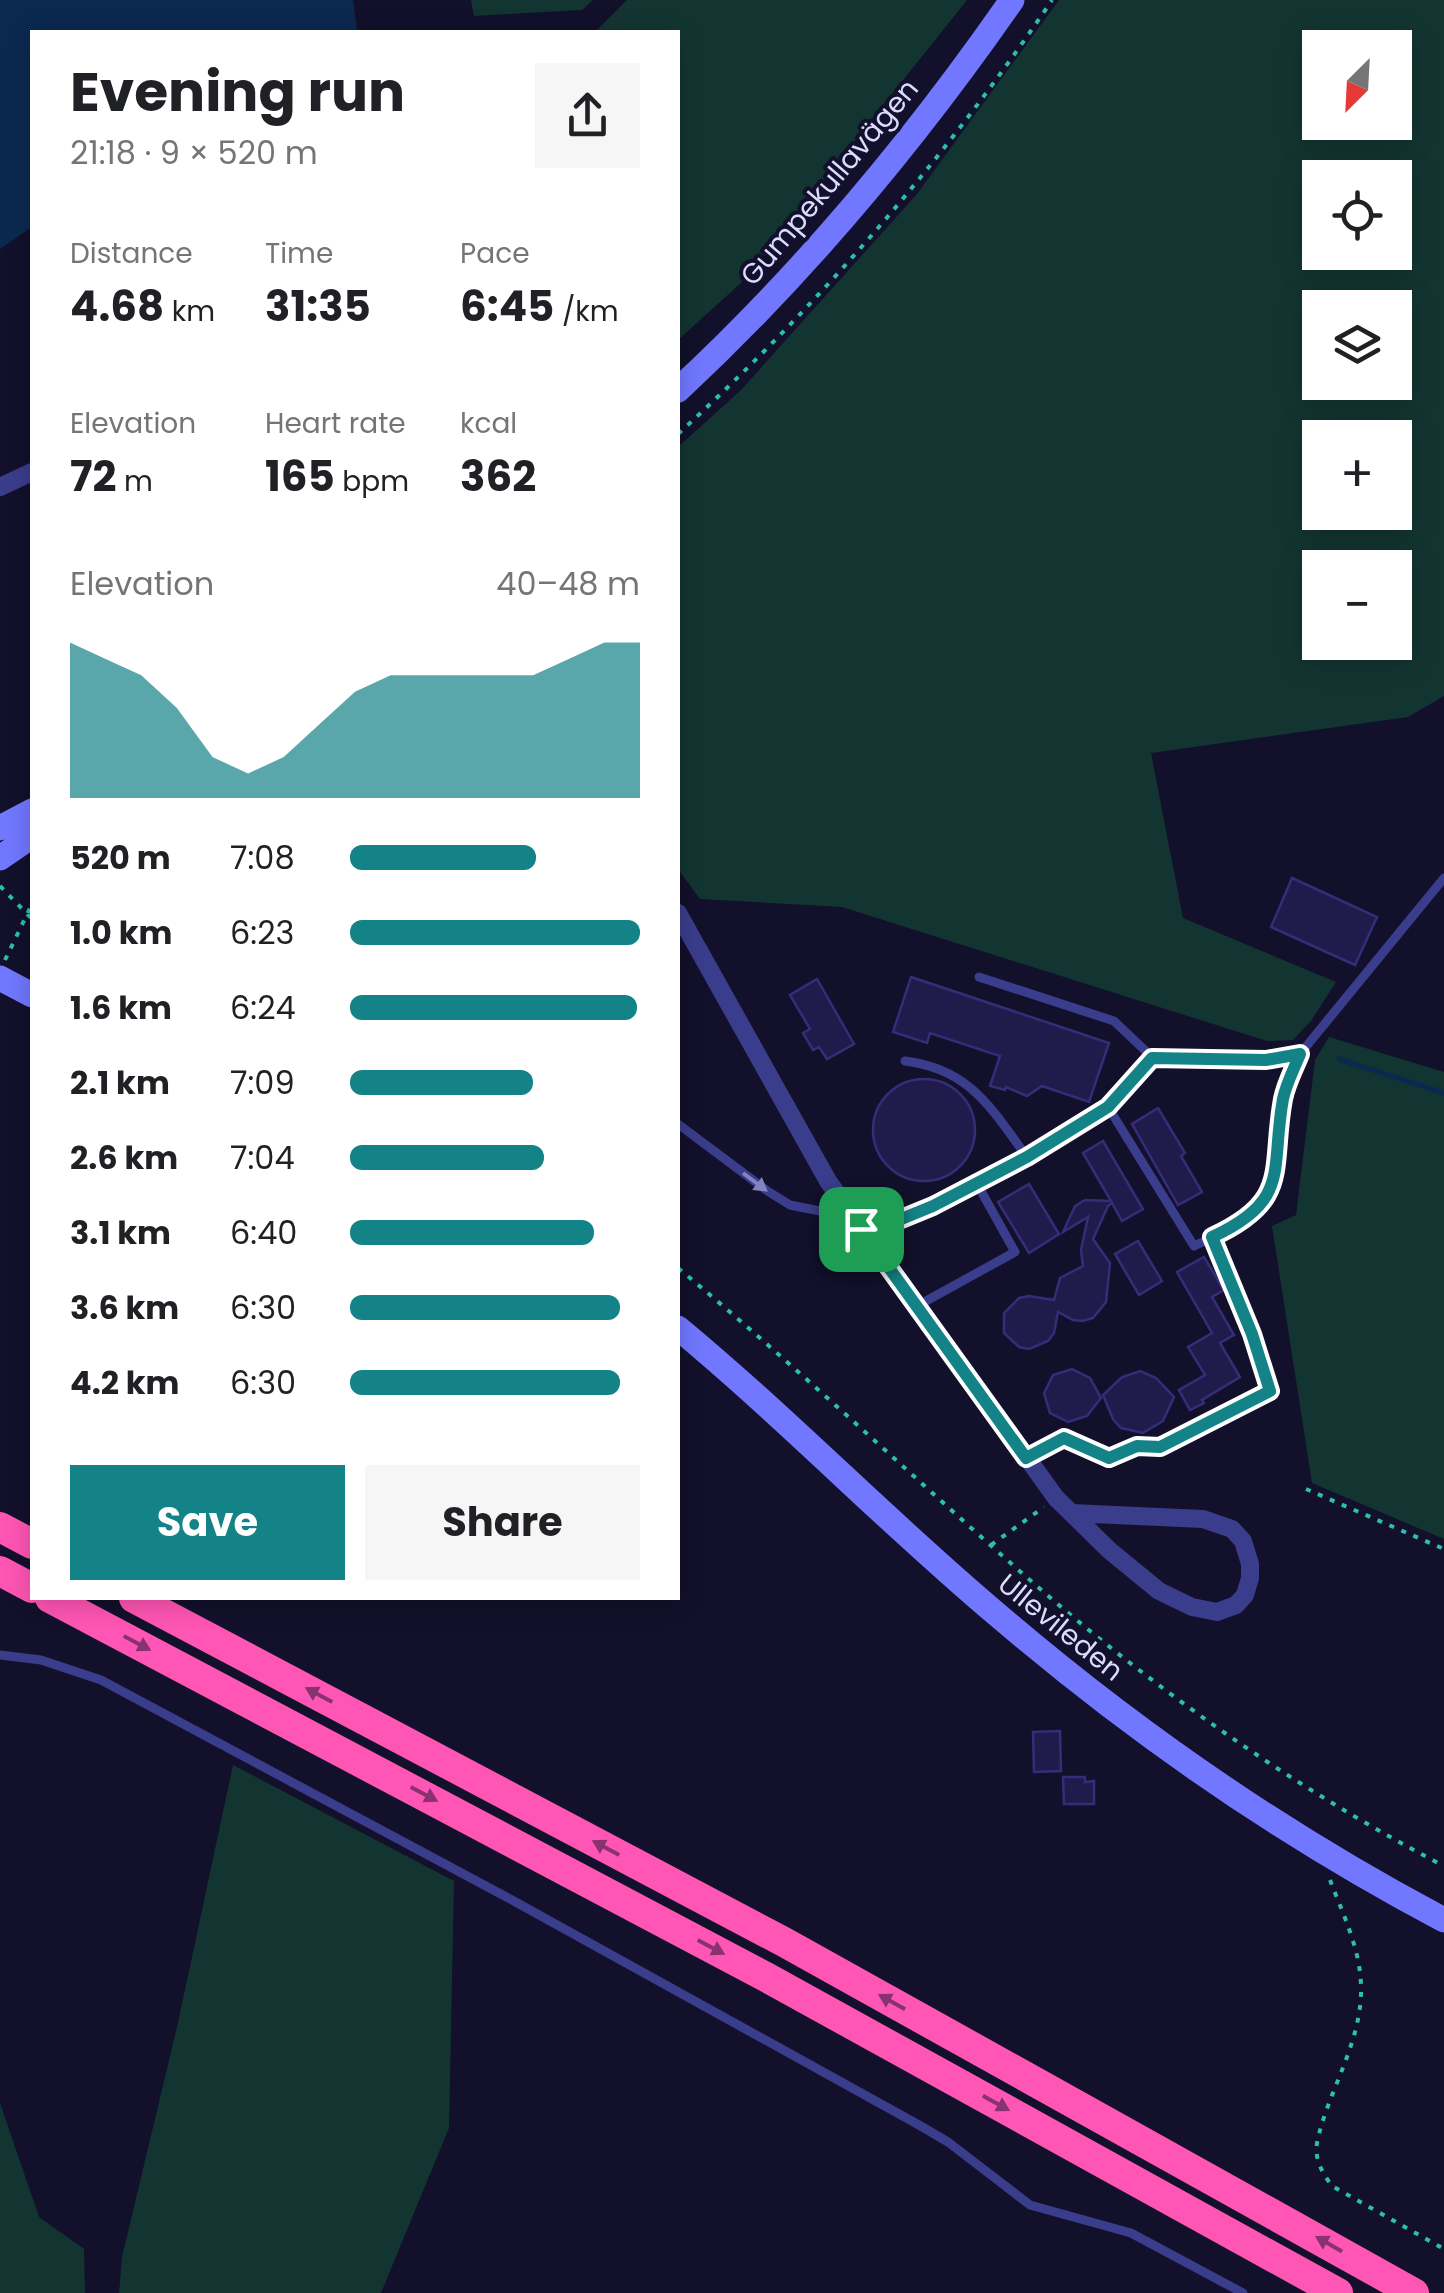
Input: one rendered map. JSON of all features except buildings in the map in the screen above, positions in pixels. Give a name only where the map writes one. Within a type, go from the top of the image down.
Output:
[{"type":"highway","points":[[0,1527],[30,1543]]},
{"type":"highway","points":[[0,1571],[30,1587]]},
{"type":"highway","points":[[54,1600],[766,1977],[1338,2293]]},
{"type":"highway","points":[[138,1600],[784,1942],[1414,2293]]},
{"type":"main road","name":"Gumpekullavägen","points":[[680,388],[834,229],[910,138],[1012,0]]},
{"type":"main road","points":[[0,828],[30,812]]},
{"type":"main road","points":[[0,858],[30,837]]},
{"type":"main road","points":[[2,971],[30,995]]},
{"type":"main road","points":[[0,993],[30,997]]},
{"type":"main road","name":"Ullevileden","points":[[680,1330],[997,1615],[1073,1678],[1184,1762],[1319,1850],[1444,1920]]},
{"type":"street","points":[[0,487],[30,473]]},
{"type":"street","points":[[680,917],[840,1199],[1056,1498],[1071,1513],[1108,1550],[1159,1590],[1192,1607],[1217,1612],[1236,1605],[1244,1596],[1250,1578],[1247,1552],[1232,1528],[1204,1519],[1071,1513]]},
{"type":"lane","points":[[1108,1107],[1194,1246],[1262,1204],[1277,1172],[1284,1097],[1300,1054],[1444,878]]},
{"type":"lane","points":[[978,978],[1114,1021],[1152,1058],[1266,1060],[1300,1054]]},
{"type":"lane","points":[[861,1229],[894,1222],[933,1206],[1027,1157],[1108,1107],[1152,1058]]},
{"type":"lane","points":[[905,1061],[953,1073],[981,1096],[1027,1157]]},
{"type":"lane","points":[[680,1125],[790,1205],[820,1211],[840,1199]]},
{"type":"lane","points":[[917,1306],[1015,1252],[976,1182]]},
{"type":"lane","points":[[1026,1458],[1064,1438],[1109,1458],[1137,1446],[1160,1447],[1270,1391],[1252,1334],[1212,1237]]},
{"type":"lane","points":[[0,1655],[41,1660],[101,1680],[920,2125],[1030,2206],[1131,2233],[1243,2293]]},
{"type":"path","points":[[680,432],[734,383],[858,251],[966,118],[1052,0]]},
{"type":"path","points":[[0,886],[30,917]]},
{"type":"path","points":[[2,971],[30,908]]},
{"type":"path","points":[[680,1270],[1102,1640],[1209,1721],[1360,1822],[1444,1866]]},
{"type":"path","points":[[1306,1489],[1444,1549]]},
{"type":"path","points":[[991,1545],[1056,1498]]},
{"type":"path","points":[[1319,1850],[1354,1945],[1362,1987],[1350,2051],[1316,2146],[1321,2171],[1332,2186],[1444,2249]]},
{"type":"green space","points":[[471,0],[593,0],[582,10],[474,16]]},
{"type":"green space","points":[[627,0],[967,0],[742,282],[680,338],[680,30],[597,30]]},
{"type":"green space","points":[[1059,0],[1444,0],[1444,696],[1408,717],[1151,753],[1183,918],[1336,982],[1311,1021],[1293,1040],[1267,1041],[842,907],[700,899],[680,872],[680,445],[741,390],[917,194]]},
{"type":"green space","points":[[1329,1037],[1444,1072],[1444,1539],[1312,1483],[1272,1226],[1296,1215],[1315,1060]]},
{"type":"green space","points":[[233,1765],[454,1881],[449,2128],[381,2293],[119,2293],[122,2257],[177,2027]]},
{"type":"green space","points":[[0,2103],[39,2217],[84,2249],[85,2293],[0,2293]]},
{"type":"water","points":[[0,0],[353,0],[357,30],[30,30],[30,228],[0,249]]},
{"type":"waterway","points":[[1339,1059],[1444,1093]]},
{"type":"route","points":[[1300,1054],[1284,1097],[1277,1172],[1262,1204],[1212,1237],[1252,1334],[1270,1391],[1160,1447],[1137,1446],[1109,1458],[1064,1438],[1026,1458],[861,1229],[894,1222],[933,1206],[1027,1157],[1108,1107],[1152,1058],[1266,1060],[1300,1054]]}]
